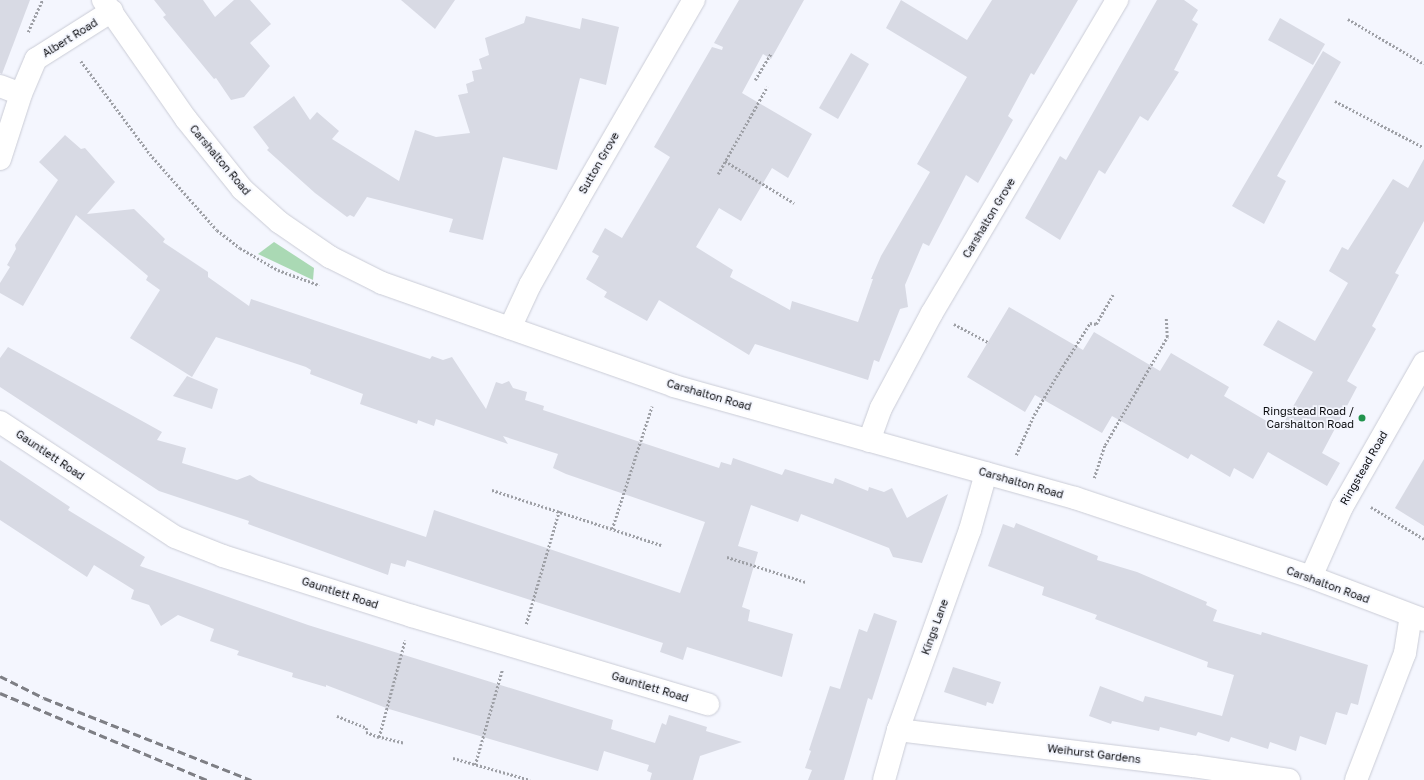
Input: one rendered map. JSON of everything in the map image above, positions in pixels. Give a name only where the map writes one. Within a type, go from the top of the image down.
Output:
[{"type":"main road","name":"Sutton Grove","points":[[510,328],[530,285],[694,0]]},
{"type":"main road","name":"Carshalton Grove","points":[[869,441],[881,408],[932,313],[1117,0]]},
{"type":"main road","name":"Carshalton Road","points":[[107,6],[216,158],[242,189],[279,222],[330,257],[382,283],[660,381],[1075,498],[1311,578],[1417,618]]},
{"type":"main road","name":"Albert Road","points":[[0,159],[22,94],[36,59],[66,39],[107,6]]},
{"type":"main road","points":[[0,86],[22,94]]},
{"type":"main road","name":"Ringstead Road","points":[[1311,578],[1349,494],[1424,363]]},
{"type":"main road","name":"Gauntlett Road","points":[[0,422],[175,537],[223,556],[412,616],[708,704]]},
{"type":"main road","name":"Kings Lane","points":[[884,780],[898,730],[970,530],[986,473]]},
{"type":"main road","points":[[1356,780],[1417,618]]},
{"type":"main road","name":"Weihurst Gardens","points":[[898,730],[1193,766],[1289,780]]},
{"type":"path","points":[[1348,19],[1424,64]]},
{"type":"path","points":[[66,39],[150,154],[183,194],[217,230],[240,248],[278,270],[319,285]]},
{"type":"path","points":[[755,80],[771,53]]},
{"type":"path","points":[[718,174],[767,88]]},
{"type":"path","points":[[1335,101],[1423,146]]},
{"type":"path","points":[[725,161],[794,203]]},
{"type":"path","points":[[1014,460],[1034,415],[1056,377],[1090,323],[1096,324],[1113,295]]},
{"type":"path","points":[[932,313],[989,343]]},
{"type":"path","points":[[1087,479],[1093,481],[1105,445],[1167,336],[1166,317]]},
{"type":"path","points":[[612,529],[660,381]]},
{"type":"path","points":[[492,490],[661,545]]},
{"type":"path","points":[[1349,494],[1424,539]]},
{"type":"path","points":[[475,765],[560,511]]},
{"type":"path","points":[[727,558],[806,582]]},
{"type":"path","points":[[379,737],[412,616]]},
{"type":"path","points":[[337,716],[368,728],[366,732],[403,744]]},
{"type":"path","points":[[453,758],[530,780]]},
{"type":"green space","points":[[274,242],[314,268],[313,280],[258,254]]},
{"type":"building","points":[[0,0],[30,0],[2,74],[0,73]]},
{"type":"building","points":[[154,0],[203,0],[215,17],[234,0],[250,0],[271,24],[250,43],[270,66],[244,97],[231,100],[216,78],[214,79],[163,17],[166,15]]},
{"type":"building","points":[[401,0],[455,0],[435,29]]},
{"type":"building","points":[[739,0],[804,0],[771,59],[763,54],[742,93],[812,134],[788,178],[772,168],[741,221],[719,208],[696,247],[733,270],[730,277],[790,310],[792,301],[858,322],[873,279],[871,279],[881,256],[930,172],[917,164],[967,77],[886,28],[901,0],[967,40],[992,0],[1078,0],[1034,75],[1031,73],[1008,116],[1013,120],[978,183],[966,175],[929,246],[923,243],[905,285],[908,307],[900,309],[879,362],[874,360],[868,380],[755,344],[749,355],[659,300],[647,321],[604,297],[607,292],[586,279],[599,256],[592,252],[605,228],[622,238],[670,157],[654,147],[712,47],[722,50],[723,47],[714,43]]},
{"type":"building","points":[[1157,0],[1184,0],[1198,10],[1192,20],[1198,24],[1174,70],[1179,72],[1148,121],[1140,116],[1105,174],[1099,170],[1060,240],[1025,218],[1060,156],[1066,160]]},
{"type":"building","points":[[526,16],[580,29],[582,18],[619,27],[606,85],[580,78],[557,170],[503,157],[483,240],[449,232],[453,219],[367,197],[354,217],[350,215],[347,217],[315,193],[267,150],[269,148],[253,127],[294,96],[310,120],[317,112],[339,131],[332,139],[399,181],[415,130],[436,137],[470,133],[458,95],[468,93],[466,84],[474,81],[472,71],[482,69],[479,59],[489,55],[485,38],[524,23]]},
{"type":"building","points":[[1280,18],[1325,44],[1313,65],[1268,40]]},
{"type":"building","points":[[1323,51],[1341,62],[1277,176],[1286,181],[1264,224],[1232,206]]},
{"type":"building","points":[[851,53],[869,64],[838,119],[819,108]]},
{"type":"building","points":[[65,135],[81,149],[85,148],[115,182],[87,214],[134,209],[165,239],[163,242],[208,272],[208,277],[249,306],[251,299],[430,359],[432,356],[443,360],[452,357],[486,409],[496,382],[502,384],[509,381],[513,388],[527,392],[525,400],[544,406],[543,410],[719,468],[721,462],[731,465],[733,458],[782,475],[785,469],[833,484],[835,478],[868,491],[869,487],[884,492],[892,488],[907,518],[948,494],[922,563],[893,557],[889,548],[801,514],[798,522],[751,505],[738,546],[758,552],[742,607],[750,610],[748,621],[793,634],[782,677],[687,647],[683,660],[660,652],[663,643],[407,560],[405,567],[391,563],[388,575],[248,524],[249,521],[159,491],[0,387],[0,358],[8,347],[162,432],[157,440],[186,448],[182,463],[237,480],[250,475],[259,481],[426,537],[434,510],[680,593],[705,522],[566,474],[553,468],[558,454],[503,436],[508,444],[436,419],[434,426],[418,420],[417,424],[360,404],[363,394],[310,374],[311,370],[306,367],[216,337],[192,377],[130,338],[160,290],[146,280],[148,276],[76,215],[23,306],[0,293],[0,283],[10,267],[7,265],[16,249],[15,245],[58,180],[39,162]]},
{"type":"building","points":[[1424,159],[1424,221],[1395,273],[1399,275],[1372,326],[1376,329],[1347,381],[1357,387],[1322,453],[1340,463],[1327,486],[1268,452],[1253,479],[1234,468],[1230,477],[1191,454],[1188,459],[1112,416],[1102,433],[1035,395],[1025,412],[967,377],[1009,307],[1083,350],[1094,332],[1160,371],[1171,353],[1229,387],[1224,396],[1280,429],[1313,372],[1263,345],[1278,320],[1315,341],[1348,283],[1329,271],[1342,247],[1348,250],[1393,179],[1408,188]]},
{"type":"building","points":[[187,376],[218,389],[212,409],[173,396]]},
{"type":"building","points":[[1424,459],[1424,526],[1395,508]]},
{"type":"building","points":[[0,460],[70,507],[68,510],[145,557],[140,566],[308,625],[613,720],[611,729],[655,743],[662,723],[666,725],[669,715],[707,727],[706,731],[742,742],[700,756],[693,780],[650,780],[652,773],[647,771],[649,765],[604,751],[598,771],[389,709],[326,685],[326,687],[292,677],[293,673],[237,655],[239,651],[210,641],[214,629],[178,615],[161,626],[149,605],[131,599],[134,590],[94,565],[87,577],[0,520]]},
{"type":"building","points":[[1016,523],[1098,556],[1097,560],[1137,572],[1207,602],[1206,605],[1217,610],[1213,621],[1261,635],[1262,632],[1368,665],[1358,705],[1351,703],[1347,715],[1336,712],[1326,745],[1300,736],[1296,751],[1270,742],[1268,749],[1231,737],[1229,742],[1198,732],[1196,736],[1160,727],[1159,731],[1112,721],[1111,724],[1089,716],[1100,686],[1143,702],[1145,696],[1222,716],[1234,675],[1207,667],[1208,662],[1095,619],[1097,615],[1042,595],[1044,587],[988,566],[1003,524],[1014,528]]},
{"type":"building","points":[[874,613],[897,621],[872,700],[868,698],[844,780],[808,780],[812,770],[805,768],[811,751],[809,750],[830,686],[840,689],[859,629],[867,632]]},
{"type":"building","points":[[953,667],[1001,682],[993,704],[987,702],[986,706],[944,692]]},
{"type":"railway","points":[[0,676],[44,698],[251,780]]},
{"type":"railway","points":[[0,693],[207,780]]},
{"type":"place","name":"Ringstead Road / Carshalton Road","points":[[1362,418]]}]
